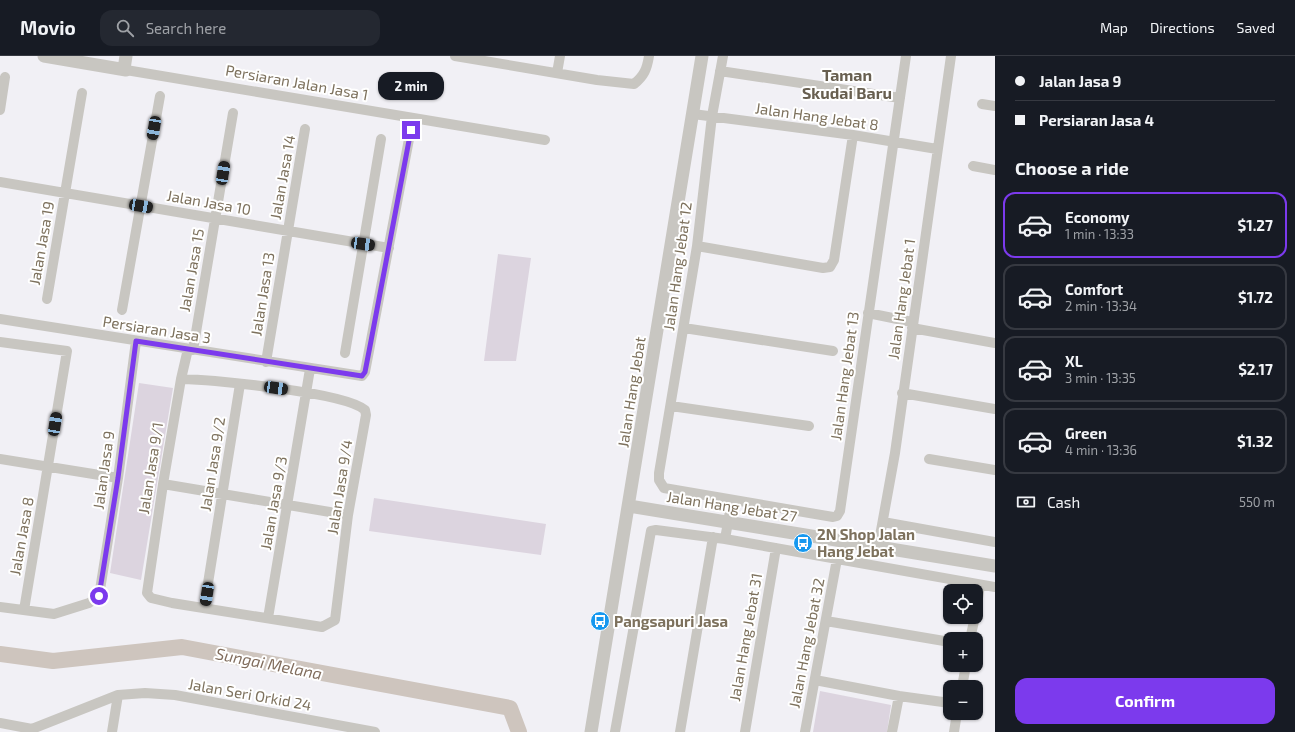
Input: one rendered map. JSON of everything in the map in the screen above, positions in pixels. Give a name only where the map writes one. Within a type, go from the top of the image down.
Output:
[{"type":"street","name":"Persiaran Jalan Jasa 1","points":[[44,56],[104,61],[125,70],[545,140]]},
{"type":"street","points":[[125,70],[126,56]]},
{"type":"street","points":[[455,56],[634,84],[641,78],[647,69],[649,56]]},
{"type":"street","points":[[557,73],[560,56]]},
{"type":"street","name":"Jalan Hang Jebat","points":[[591,732],[702,56]]},
{"type":"street","name":"Jalan Hang Jebat 12","points":[[659,480],[697,246],[712,116],[722,56]]},
{"type":"street","name":"Jalan Hang Jebat 13","points":[[659,480],[664,488],[732,500],[833,517],[837,516],[840,511],[906,56]]},
{"type":"street","name":"Jalan Hang Jebat 1","points":[[878,546],[883,522],[951,56]]},
{"type":"street","points":[[720,71],[900,98]]},
{"type":"street","points":[[0,110],[5,77]]},
{"type":"street","name":"Jalan Jasa 19","points":[[47,299],[82,93]]},
{"type":"street","points":[[122,310],[160,96]]},
{"type":"street","points":[[982,104],[995,106]]},
{"type":"street","name":"Jalan Jasa 15","points":[[190,350],[233,113]]},
{"type":"street","name":"Jalan Hang Jebat 8","points":[[693,114],[853,135],[937,149]]},
{"type":"street","points":[[389,248],[413,118]]},
{"type":"street","name":"Jalan Jasa 14","points":[[288,231],[305,129]]},
{"type":"street","points":[[697,246],[823,268],[830,267],[834,260],[853,135]]},
{"type":"street","points":[[345,353],[381,138]]},
{"type":"street","points":[[973,166],[995,170]]},
{"type":"street","name":"Jalan Jasa 10","points":[[0,182],[389,248]]},
{"type":"street","name":"Jalan Jasa 13","points":[[266,362],[288,231]]},
{"type":"street","name":"Persiaran Jasa 3","points":[[0,319],[362,376],[365,372],[389,248]]},
{"type":"street","points":[[868,313],[912,325],[995,343]]},
{"type":"street","points":[[684,328],[833,351]]},
{"type":"street","name":"Jalan Jasa 9","points":[[24,610],[54,614],[95,601],[99,596],[118,478],[136,341]]},
{"type":"street","name":"Jalan Jasa 8","points":[[0,342],[67,351],[24,610]]},
{"type":"street","name":"Jalan Jasa 9/1","points":[[190,350],[181,379],[163,484],[147,593],[151,598],[204,608]]},
{"type":"street","points":[[181,379],[211,380],[307,392],[310,369]]},
{"type":"street","name":"Jalan Jasa 9/2","points":[[204,608],[240,384]]},
{"type":"street","name":"Jalan Jasa 9/3","points":[[268,618],[307,392]]},
{"type":"street","name":"Jalan Jasa 9/4","points":[[268,618],[322,627],[335,620],[348,515],[366,415],[365,410],[356,405],[307,392]]},
{"type":"street","points":[[902,393],[995,409]]},
{"type":"street","points":[[670,406],[809,426]]},
{"type":"street","points":[[0,459],[118,478]]},
{"type":"street","points":[[929,459],[995,470]]},
{"type":"street","points":[[163,484],[348,515]]},
{"type":"street","points":[[725,539],[732,500]]},
{"type":"street","name":"Jalan Hang Jebat 27","points":[[629,506],[995,566]]},
{"type":"street","points":[[883,522],[995,542]]},
{"type":"street","points":[[615,732],[651,531],[656,530],[713,537],[980,584]]},
{"type":"street","points":[[680,732],[713,537]]},
{"type":"street","name":"Jalan Hang Jebat 31","points":[[744,732],[776,548]]},
{"type":"street","name":"Jalan Hang Jebat 32","points":[[805,732],[837,559]]},
{"type":"street","points":[[983,585],[995,588]]},
{"type":"street","points":[[0,607],[24,610]]},
{"type":"street","points":[[204,608],[268,618]]},
{"type":"street","points":[[826,621],[943,641]]},
{"type":"street","points":[[815,680],[899,696],[943,702]]},
{"type":"street","name":"Jalan Seri Orkid 24","points":[[32,731],[118,696],[145,693],[174,695],[375,732]]},
{"type":"street","points":[[112,732],[118,696]]},
{"type":"street","points":[[892,732],[899,696]]},
{"type":"street","points":[[954,732],[956,720]]},
{"type":"street","points":[[0,723],[32,731]]},
{"type":"shaded area","points":[[498,254],[531,258],[516,361],[484,361]]},
{"type":"shaded area","points":[[139,383],[173,388],[141,580],[110,573]]},
{"type":"shaded area","points":[[374,498],[546,524],[541,555],[369,531]]},
{"type":"shaded area","points":[[820,691],[891,705],[887,732],[813,732]]},
{"type":"waterway","name":"Sungai Melana","points":[[0,654],[53,661],[182,647],[510,708],[519,732]]},
{"type":"place","name":"2N Shop Jalan Hang Jebat","points":[[803,543]]},
{"type":"place","name":"Pangsapuri Jasa","points":[[600,621]]},
{"type":"district","name":"Taman Skudai Baru","points":[[847,83]]},
{"type":"route","points":[[99,596],[118,478],[136,341],[362,376],[365,372],[411,130]]}]
